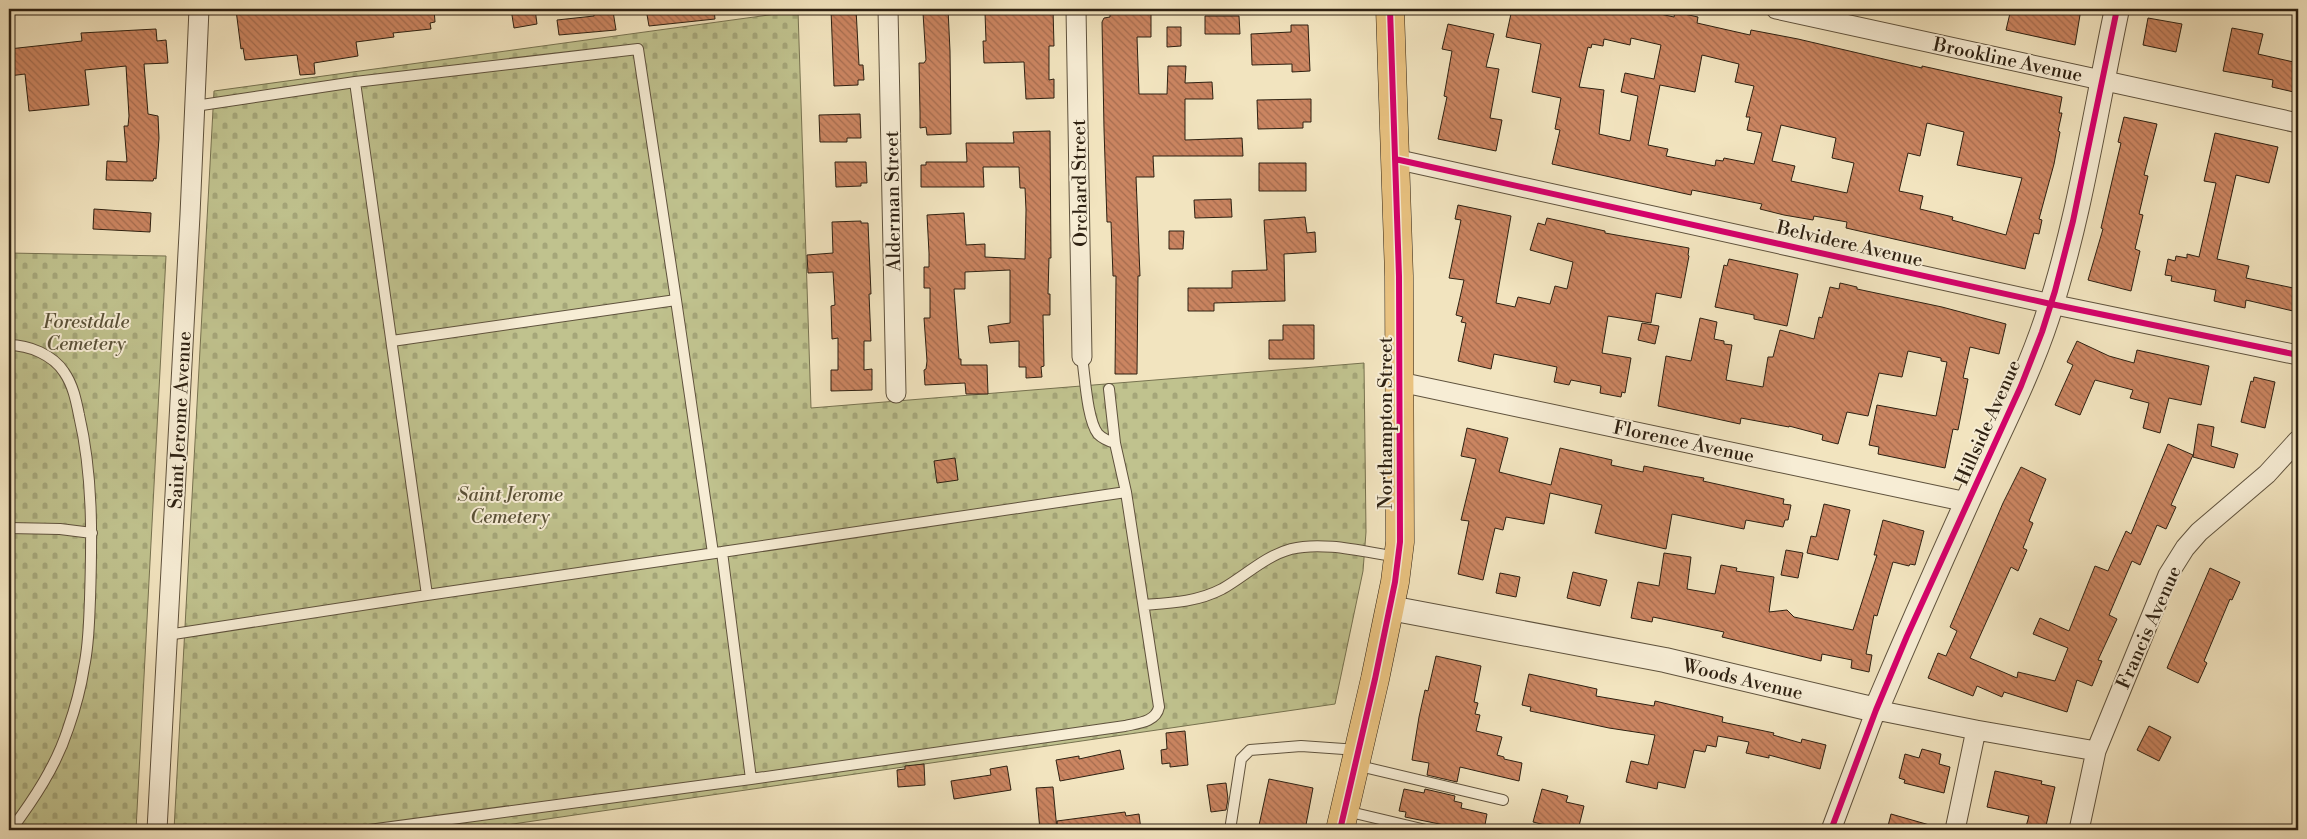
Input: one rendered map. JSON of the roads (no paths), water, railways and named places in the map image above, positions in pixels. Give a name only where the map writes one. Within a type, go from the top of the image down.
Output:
[{"type":"main road","name":"Northampton Street","points":[[1343,821],[1390,608],[1398,557],[1400,524],[1400,382],[1390,9]]},
{"type":"street","name":"Saint Jerome Avenue","points":[[157,830],[199,9]]},
{"type":"street","name":"Alderman Street","points":[[888,9],[896,394]]},
{"type":"street","name":"Orchard Street","points":[[1076,9],[1082,357]]},
{"type":"street","name":"Brookline Avenue","points":[[1776,9],[2298,123]]},
{"type":"street","name":"Hillside Avenue","points":[[1831,830],[1876,710],[2021,386],[2051,304],[2073,221],[2117,9]]},
{"type":"street","name":"Belvidere Avenue","points":[[1395,159],[2051,304],[2298,356]]},
{"type":"street","name":"Florence Avenue","points":[[1400,382],[1968,502]]},
{"type":"street","name":"Francis Avenue","points":[[2080,830],[2096,751],[2168,575],[2184,548],[2214,518],[2268,474],[2298,440]]},
{"type":"street","name":"Woods Avenue","points":[[1390,608],[1665,660],[1876,710],[2096,751]]},
{"type":"street","points":[[1955,830],[1976,730]]},
{"type":"lane","points":[[195,106],[355,82],[638,49],[676,300],[718,552],[751,779]]},
{"type":"lane","points":[[355,82],[427,596]]},
{"type":"lane","points":[[392,341],[676,300]]},
{"type":"lane","points":[[9,345],[32,348],[47,356],[64,371],[74,390],[83,431],[92,533],[88,638],[78,693],[59,752],[29,805],[11,830]]},
{"type":"lane","points":[[1082,357],[1092,423],[1097,433],[1106,441],[1115,443]]},
{"type":"lane","points":[[369,830],[751,779],[1125,726],[1149,720],[1157,714],[1159,707],[1126,492],[1115,443],[1109,389]]},
{"type":"lane","points":[[167,635],[1126,492]]},
{"type":"lane","points":[[9,528],[60,529],[92,533]]},
{"type":"lane","points":[[1144,605],[1179,602],[1210,594],[1256,566],[1290,549],[1328,548],[1398,557]]},
{"type":"lane","points":[[1230,830],[1241,759],[1250,750],[1301,746],[1357,757],[1503,800]]},
{"type":"lane","points":[[1343,821],[1426,830]]},
{"type":"park label","name":"Forestdale Cemetery","points":[[86,332]]},
{"type":"park label","name":"Saint Jerome Cemetery","points":[[510,505]]}]
